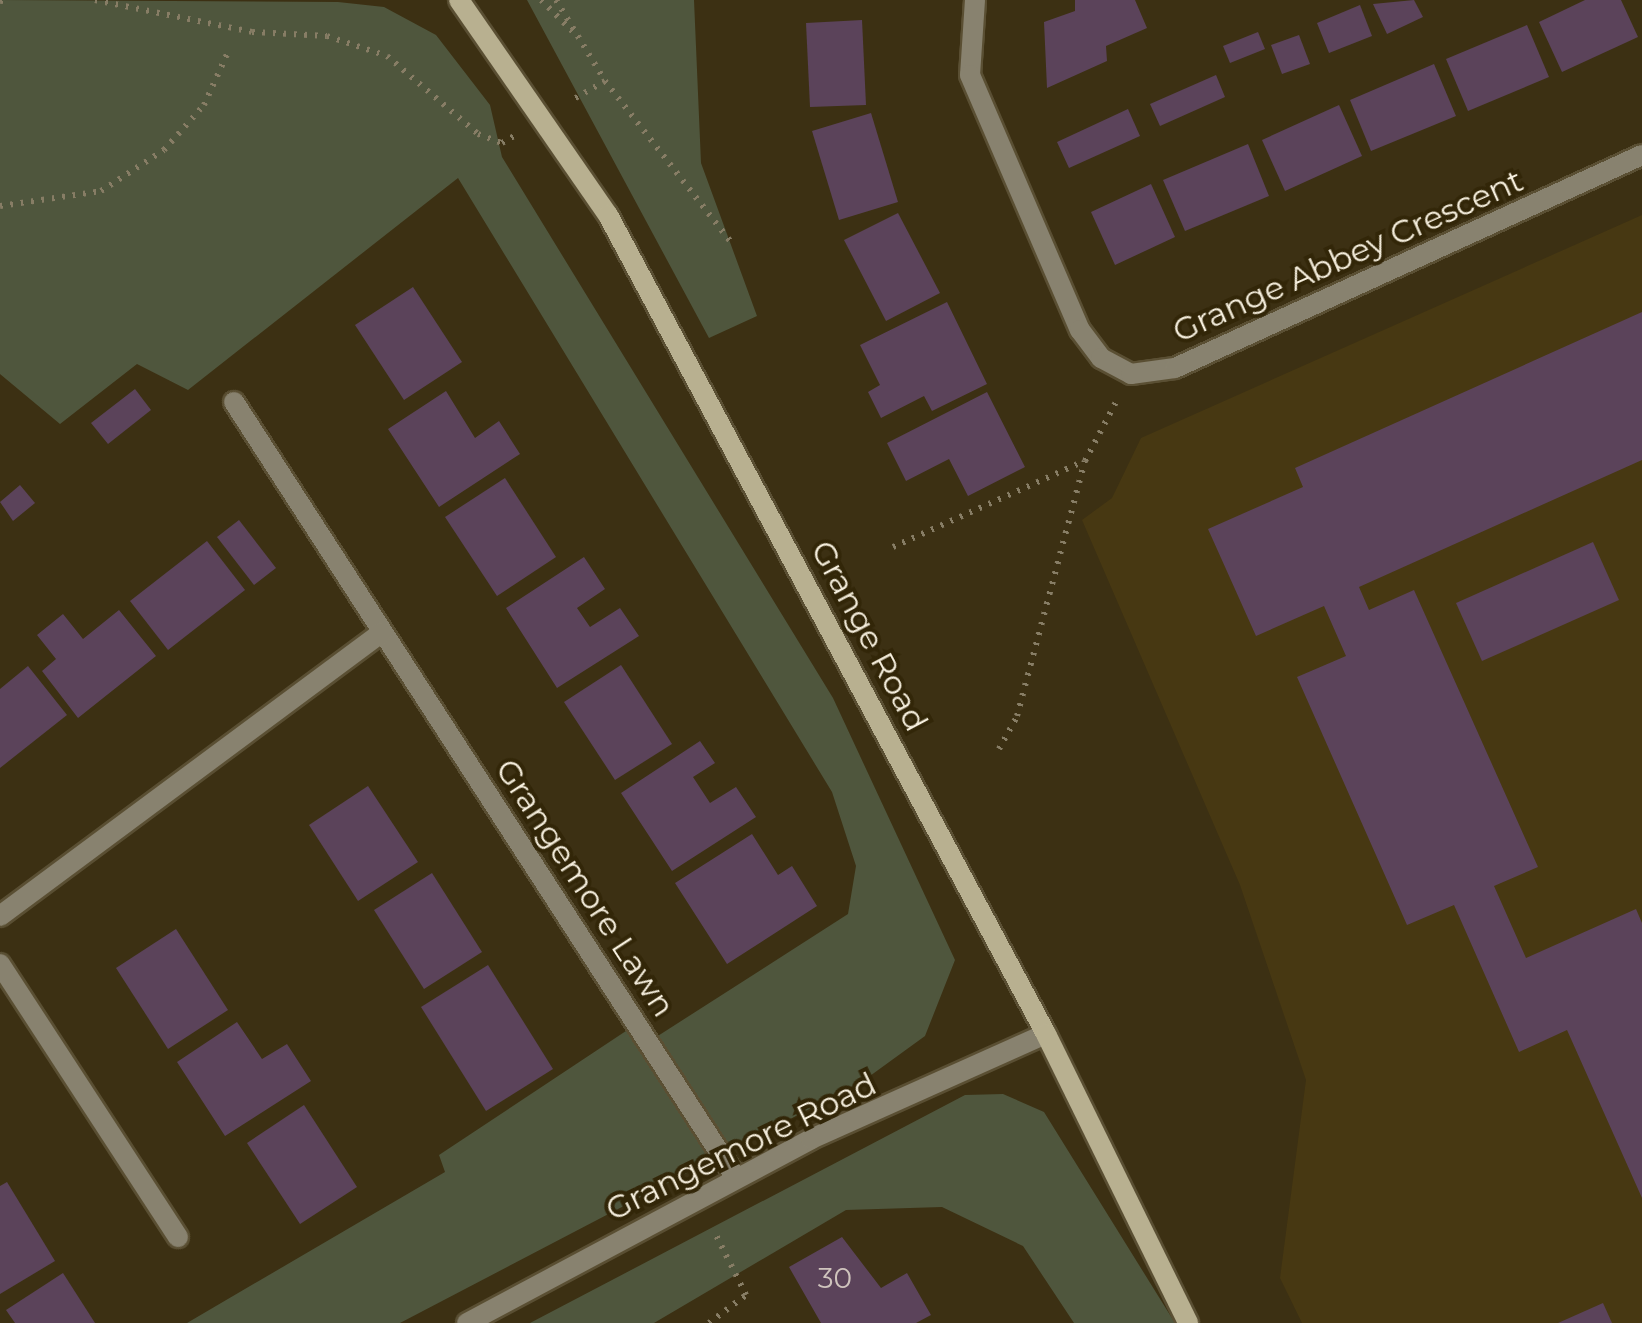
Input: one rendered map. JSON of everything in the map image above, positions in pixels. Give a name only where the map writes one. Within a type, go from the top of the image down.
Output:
[{"type":"main road","name":"Grange Road","points":[[458,0],[608,215],[1046,1034],[1188,1323]]},
{"type":"street","points":[[975,0],[970,75],[1080,330],[1101,358],[1131,374]]},
{"type":"street","name":"Grange Abbey Crescent","points":[[1131,374],[1176,368],[1642,155]]},
{"type":"street","name":"Grangemore Lawn","points":[[234,402],[736,1178]]},
{"type":"street","points":[[0,916],[382,632]]},
{"type":"street","points":[[0,964],[178,1237]]},
{"type":"street","name":"Grangemore Road","points":[[467,1323],[736,1178],[1046,1034]]},
{"type":"path","points":[[0,1],[10,0]]},
{"type":"path","points":[[96,0],[357,46],[388,56],[478,134],[510,138]]},
{"type":"path","points":[[541,0],[554,22],[577,34]]},
{"type":"path","points":[[556,0],[605,81],[730,241]]},
{"type":"path","points":[[0,206],[101,192],[164,150],[204,105],[229,50]]},
{"type":"path","points":[[575,99],[605,81]]},
{"type":"path","points":[[998,749],[1018,716],[1086,460],[1131,374]]},
{"type":"path","points":[[894,547],[1086,460]]},
{"type":"path","points":[[697,1198],[746,1294],[708,1323]]},
{"type":"shaded area","points":[[1642,215],[1642,1323],[1302,1323],[1280,1278],[1306,1080],[1240,885],[1082,520],[1112,498],[1141,438]]},
{"type":"green space","points":[[0,0],[338,2],[384,7],[436,35],[490,105],[502,157],[833,698],[955,960],[925,1036],[863,1081],[400,1323],[187,1323],[445,1172],[439,1155],[638,1023],[650,1041],[848,914],[856,866],[832,792],[458,178],[188,390],[137,364],[60,424],[0,374]]},
{"type":"green space","points":[[527,0],[694,0],[701,163],[757,316],[709,338]]},
{"type":"green space","points":[[1003,1094],[1044,1112],[1175,1323],[1074,1323],[1023,1246],[942,1207],[846,1210],[654,1323],[530,1323],[965,1095]]},
{"type":"building","points":[[1075,0],[1135,0],[1147,28],[1106,46],[1107,61],[1047,88],[1044,22],[1075,11]]},
{"type":"building","points":[[1414,0],[1423,17],[1387,34],[1373,4]]},
{"type":"building","points":[[1585,0],[1621,0],[1638,37],[1562,72],[1539,22]]},
{"type":"building","points":[[1360,5],[1372,36],[1329,53],[1317,23]]},
{"type":"building","points":[[862,20],[866,105],[810,107],[806,23]]},
{"type":"building","points":[[1527,25],[1549,77],[1468,111],[1446,59]]},
{"type":"building","points":[[1258,32],[1265,49],[1230,63],[1223,46]]},
{"type":"building","points":[[1299,35],[1310,64],[1282,74],[1271,45]]},
{"type":"building","points":[[1434,64],[1456,116],[1371,151],[1350,100]]},
{"type":"building","points":[[1216,75],[1225,97],[1160,126],[1150,104]]},
{"type":"building","points":[[1339,105],[1362,156],[1285,191],[1262,140]]},
{"type":"building","points":[[1128,109],[1140,136],[1069,168],[1057,142]]},
{"type":"building","points":[[871,113],[898,202],[839,220],[812,131]]},
{"type":"building","points":[[1248,144],[1269,196],[1185,231],[1163,180]]},
{"type":"building","points":[[1151,184],[1175,237],[1115,265],[1091,212]]},
{"type":"building","points":[[898,213],[940,293],[886,321],[844,240]]},
{"type":"building","points":[[413,287],[462,362],[404,400],[355,325]]},
{"type":"building","points":[[947,302],[987,384],[932,411],[924,396],[881,418],[868,392],[880,385],[860,345]]},
{"type":"building","points":[[1642,312],[1642,460],[1359,587],[1369,610],[1414,590],[1538,867],[1494,886],[1526,958],[1636,909],[1642,923],[1642,1198],[1567,1030],[1519,1052],[1454,905],[1407,925],[1297,677],[1346,656],[1324,606],[1256,636],[1208,529],[1303,487],[1295,468]]},
{"type":"building","points":[[135,389],[151,410],[108,444],[91,423]]},
{"type":"building","points":[[446,391],[475,438],[499,421],[520,454],[439,507],[388,429]]},
{"type":"building","points":[[987,392],[1025,467],[968,496],[949,459],[906,481],[887,443]]},
{"type":"building","points":[[505,478],[556,557],[497,596],[445,517]]},
{"type":"building","points":[[20,485],[35,503],[13,521],[0,502]]},
{"type":"building","points":[[239,520],[276,568],[254,585],[217,537]]},
{"type":"building","points":[[207,541],[245,590],[168,650],[130,601]]},
{"type":"building","points":[[1593,542],[1619,600],[1482,661],[1456,603]]},
{"type":"building","points":[[584,557],[605,589],[577,608],[590,627],[620,608],[639,636],[557,688],[506,608]]},
{"type":"building","points":[[119,610],[156,656],[78,718],[42,671],[56,659],[37,635],[63,614],[83,639]]},
{"type":"building","points":[[621,665],[672,744],[615,780],[564,702]]},
{"type":"building","points":[[28,666],[67,715],[0,768],[0,689]]},
{"type":"building","points":[[700,741],[715,763],[693,777],[710,803],[736,787],[756,817],[672,871],[621,793]]},
{"type":"building","points":[[368,786],[418,862],[358,901],[309,825]]},
{"type":"building","points":[[752,834],[778,875],[792,866],[817,906],[727,964],[675,883]]},
{"type":"building","points":[[432,873],[482,952],[424,989],[374,910]]},
{"type":"building","points":[[176,929],[228,1010],[168,1049],[116,968]]},
{"type":"building","points":[[488,965],[553,1069],[486,1111],[421,1007]]},
{"type":"building","points":[[237,1022],[262,1059],[287,1044],[311,1081],[225,1136],[177,1062]]},
{"type":"building","points":[[304,1105],[357,1187],[300,1224],[247,1143]]},
{"type":"building","points":[[7,1182],[55,1261],[0,1294],[0,1186]]},
{"type":"building","points":[[842,1237],[881,1288],[907,1273],[931,1315],[916,1323],[821,1323],[789,1267]]},
{"type":"building","points":[[63,1273],[95,1323],[15,1323],[6,1310]]},
{"type":"building","points":[[1603,1303],[1612,1323],[1558,1323]]}]
